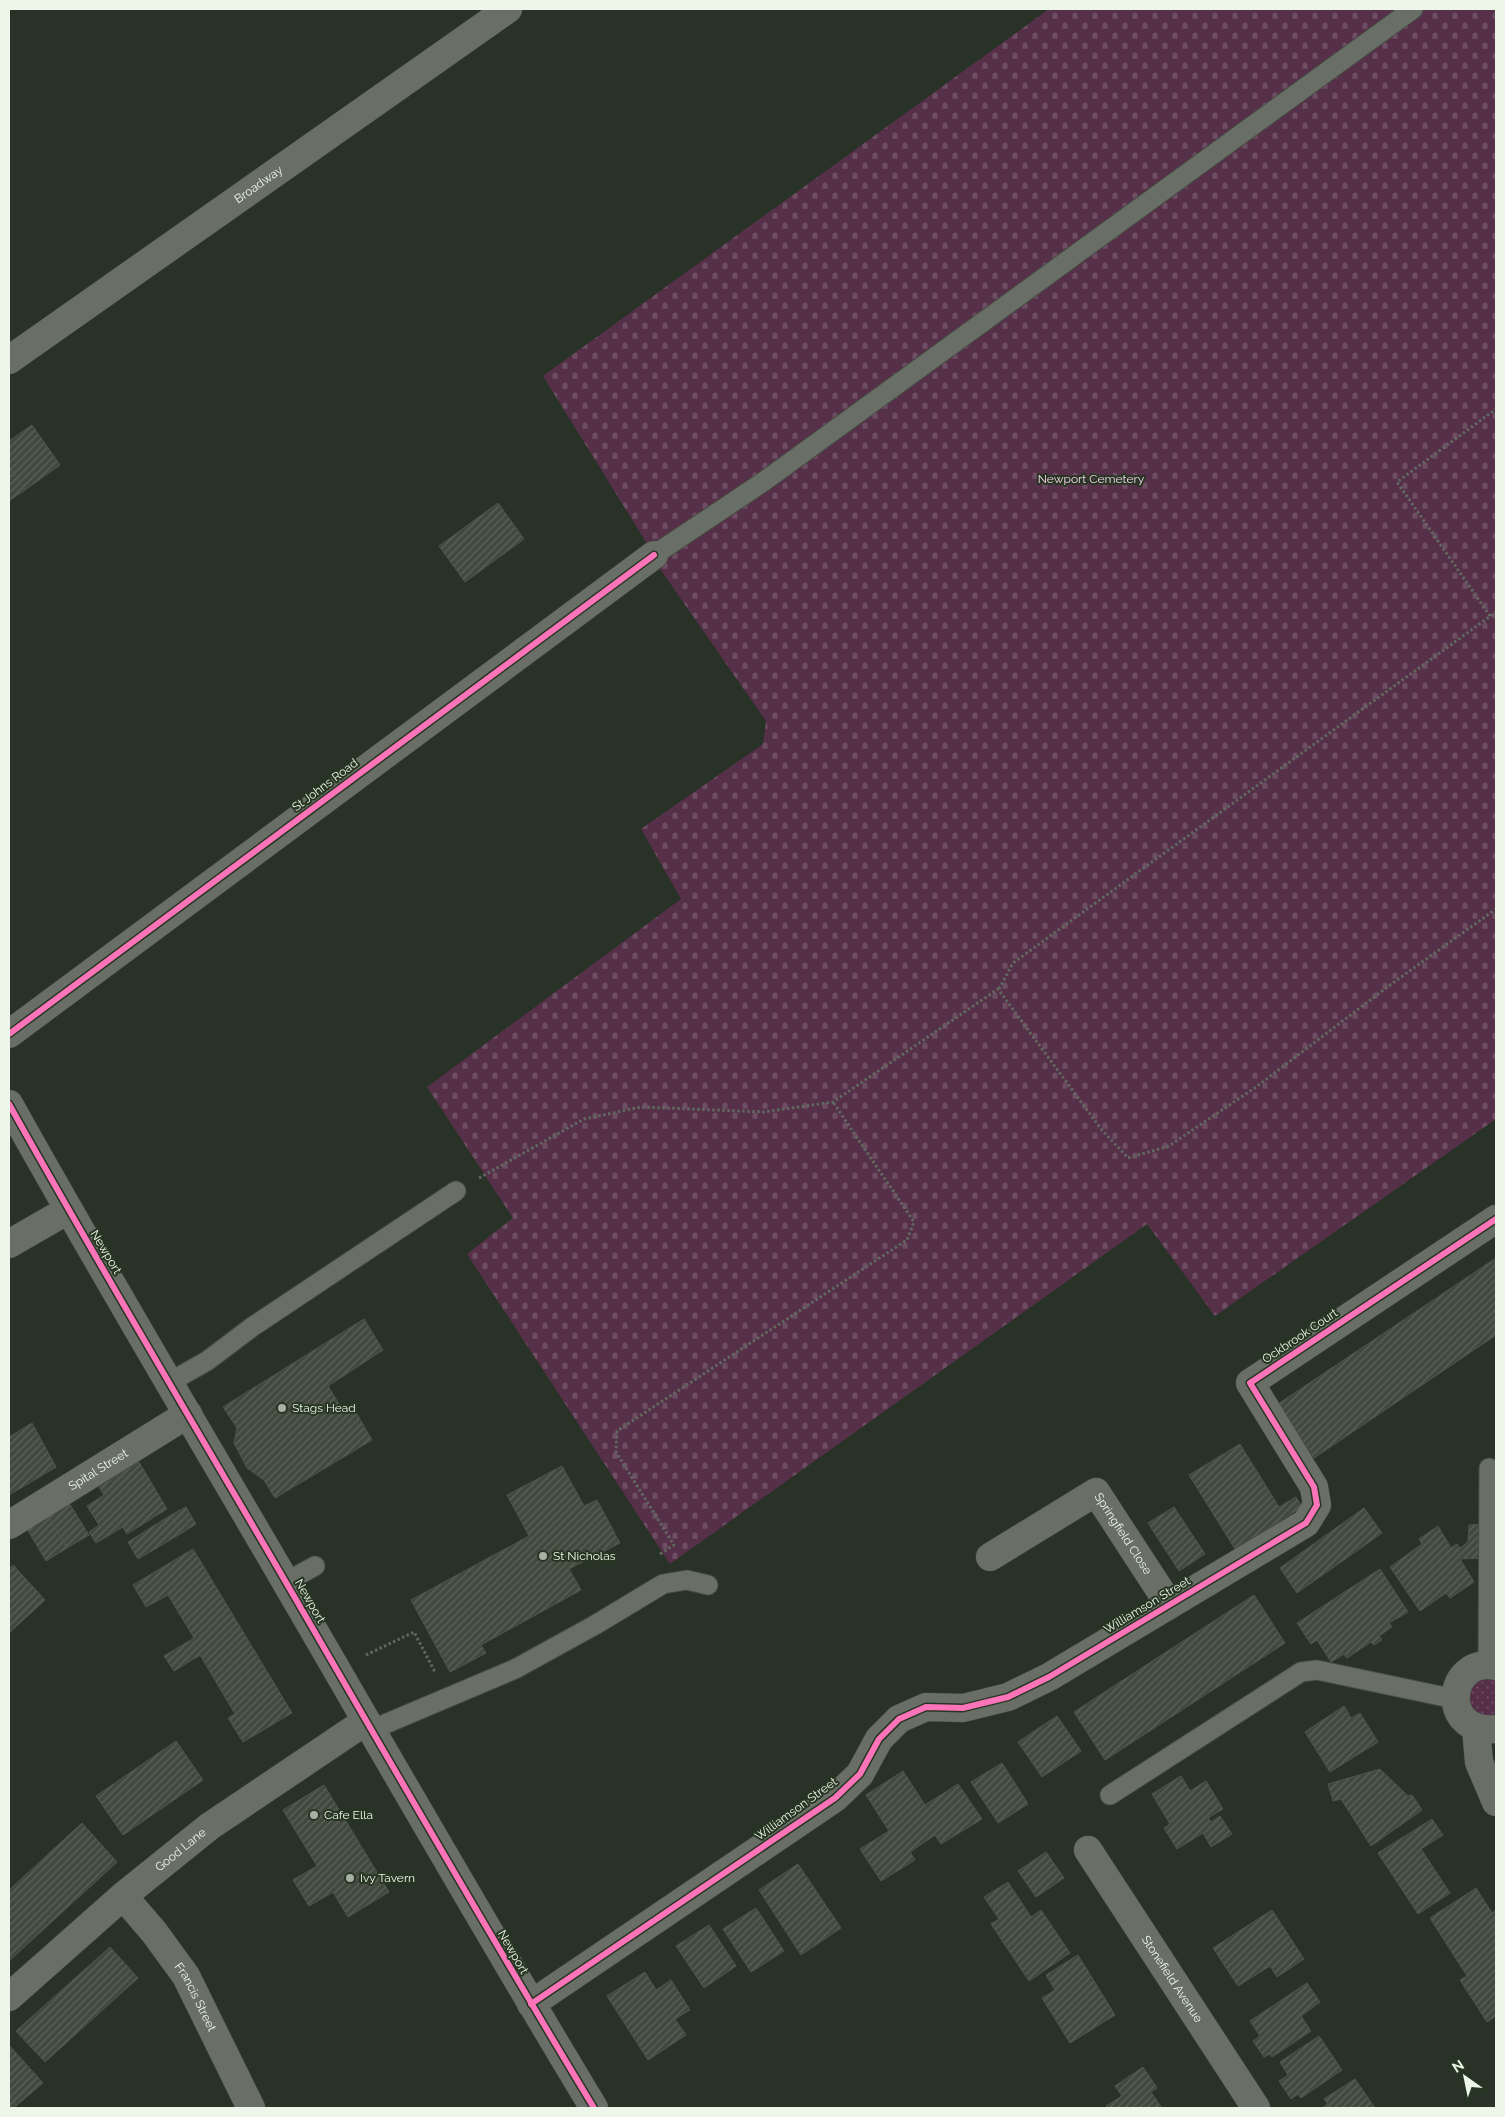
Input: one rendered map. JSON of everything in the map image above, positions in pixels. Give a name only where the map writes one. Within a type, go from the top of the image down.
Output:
[{"type":"street","name":"Broadway","points":[[9,360],[508,9]]},
{"type":"street","name":"St Johns Road","points":[[9,1034],[654,555]]},
{"type":"street","name":"Newport","points":[[9,1104],[68,1210],[170,1382],[336,1670],[594,2108]]},
{"type":"street","points":[[9,1244],[68,1210]]},
{"type":"street","name":"Ockbrook Court","points":[[1306,1522],[1317,1505],[1314,1487],[1250,1383],[1496,1219]]},
{"type":"street","name":"Spital Street","points":[[9,1525],[188,1414]]},
{"type":"street","name":"Springfield Close","points":[[990,1556],[1096,1492],[1169,1604]]},
{"type":"street","name":"Williamson Street","points":[[531,2004],[835,1798],[860,1774],[880,1739],[899,1719],[926,1707],[963,1708],[1008,1697],[1048,1677],[1306,1522]]},
{"type":"street","points":[[1492,1665],[1468,1671],[1456,1689],[1455,1699],[1462,1716],[1486,1728],[1479,1762],[1496,1802]]},
{"type":"street","name":"Good Lane","points":[[9,1997],[123,1896],[210,1826],[369,1726]]},
{"type":"street","name":"Stonefield Avenue","points":[[1088,1850],[1256,2108]]},
{"type":"street","name":"Francis Street","points":[[123,1896],[154,1932],[186,1976],[251,2108]]},
{"type":"lane","points":[[654,555],[763,482],[1413,9]]},
{"type":"lane","points":[[170,1382],[207,1361],[252,1327],[456,1190]]},
{"type":"lane","points":[[1489,1468],[1492,1665]]},
{"type":"lane","points":[[286,1582],[316,1566]]},
{"type":"lane","points":[[369,1726],[515,1668],[595,1625],[663,1584],[686,1580],[708,1585]]},
{"type":"lane","points":[[1110,1795],[1301,1672],[1317,1670],[1455,1699]]},
{"type":"path","points":[[1490,616],[1397,482],[1496,409]]},
{"type":"path","points":[[456,1190],[584,1119],[641,1106],[764,1112],[833,1102],[998,989],[1013,963],[1496,612]]},
{"type":"path","points":[[998,989],[1101,1129],[1128,1158],[1169,1146],[1177,1141],[1256,1087],[1390,985],[1496,909]]},
{"type":"path","points":[[658,1555],[674,1545],[616,1452],[617,1431],[907,1240],[914,1222],[833,1102]]},
{"type":"path","points":[[336,1670],[414,1632],[437,1676]]},
{"type":"green space","name":"Newport Cemetery","points":[[1049,9],[1496,9],[1496,1119],[1215,1316],[1147,1224],[670,1564],[467,1254],[513,1218],[427,1087],[681,899],[641,829],[763,744],[766,721],[658,566],[654,555],[543,376]]},
{"type":"green space","points":[[1496,1676],[1496,1719],[1478,1718],[1465,1693],[1473,1680]]},
{"type":"building","points":[[32,425],[60,465],[25,490],[9,466],[9,441]]},
{"type":"building","points":[[9,466],[25,490],[9,501]]},
{"type":"building","points":[[498,503],[524,539],[465,582],[439,546]]},
{"type":"building","points":[[1496,1258],[1496,1335],[1314,1458],[1278,1404]]},
{"type":"building","name":"Stags Head","points":[[364,1319],[383,1350],[328,1386],[345,1414],[354,1409],[372,1440],[275,1498],[264,1480],[247,1468],[234,1443],[237,1428],[223,1407]]},
{"type":"building","points":[[32,1423],[56,1467],[9,1495],[9,1437]]},
{"type":"building","points":[[1240,1444],[1279,1507],[1296,1497],[1302,1507],[1235,1549],[1189,1475]]},
{"type":"building","points":[[139,1462],[167,1509],[127,1534],[123,1527],[96,1543],[89,1532],[99,1525],[87,1506],[104,1495],[99,1487]]},
{"type":"building","name":"St Nicholas","points":[[562,1466],[584,1506],[597,1500],[620,1543],[569,1569],[581,1590],[481,1645],[486,1653],[450,1672],[411,1600],[529,1536],[507,1495]]},
{"type":"building","points":[[69,1503],[89,1535],[67,1548],[48,1516]]},
{"type":"building","points":[[186,1507],[196,1524],[182,1533],[171,1515]]},
{"type":"building","points":[[1174,1507],[1205,1554],[1179,1571],[1148,1523]]},
{"type":"building","points":[[1364,1508],[1382,1533],[1297,1593],[1280,1568]]},
{"type":"building","points":[[171,1515],[182,1533],[138,1559],[128,1542]]},
{"type":"building","points":[[48,1516],[67,1548],[46,1561],[27,1529]]},
{"type":"building","points":[[1483,1524],[1483,1558],[1460,1559],[1474,1582],[1450,1598],[1446,1593],[1420,1611],[1390,1567],[1422,1544],[1419,1539],[1438,1526],[1451,1548],[1457,1544],[1460,1548],[1468,1542],[1469,1525]]},
{"type":"building","points":[[193,1549],[292,1713],[243,1742],[228,1718],[235,1714],[200,1655],[174,1671],[164,1656],[194,1638],[168,1595],[146,1607],[133,1585]]},
{"type":"building","points":[[13,1565],[45,1600],[9,1633],[9,1569]]},
{"type":"building","points":[[1380,1569],[1408,1612],[1389,1623],[1392,1627],[1379,1636],[1382,1640],[1374,1645],[1371,1642],[1347,1658],[1344,1654],[1331,1662],[1317,1640],[1311,1644],[1297,1623]]},
{"type":"building","points":[[1254,1595],[1285,1643],[1105,1760],[1074,1712]]},
{"type":"building","points":[[1344,1706],[1351,1718],[1360,1713],[1378,1742],[1330,1772],[1305,1732]]},
{"type":"building","points":[[1057,1716],[1081,1751],[1042,1777],[1018,1742]]},
{"type":"building","points":[[176,1741],[203,1780],[123,1835],[96,1796]]},
{"type":"building","points":[[1002,1763],[1028,1804],[998,1823],[971,1782]]},
{"type":"building","points":[[1380,1769],[1408,1796],[1412,1795],[1422,1810],[1371,1846],[1341,1799],[1333,1801],[1328,1784]]},
{"type":"building","points":[[903,1771],[925,1805],[958,1784],[982,1819],[941,1844],[935,1835],[910,1852],[915,1860],[881,1881],[860,1849],[889,1831],[866,1795]]},
{"type":"building","points":[[1181,1776],[1190,1791],[1206,1781],[1223,1809],[1208,1818],[1211,1822],[1220,1816],[1232,1834],[1211,1847],[1203,1833],[1177,1849],[1164,1828],[1170,1824],[1152,1794]]},
{"type":"building","points":[[324,1785],[389,1892],[348,1917],[333,1892],[309,1906],[293,1880],[317,1866],[283,1810]]},
{"type":"building","points":[[1432,1819],[1443,1835],[1421,1849],[1450,1893],[1418,1914],[1378,1853]]},
{"type":"building","points":[[82,1823],[117,1862],[9,1961],[9,1890]]},
{"type":"building","points":[[1046,1852],[1064,1878],[1036,1897],[1018,1871]]},
{"type":"building","points":[[798,1864],[841,1928],[801,1955],[759,1890]]},
{"type":"building","points":[[1008,1882],[1031,1917],[1041,1910],[1070,1953],[1029,1981],[991,1924],[999,1919],[984,1897]]},
{"type":"building","points":[[1476,1888],[1492,1913],[1496,1910],[1496,2016],[1487,2022],[1460,1980],[1467,1976],[1430,1918]]},
{"type":"building","points":[[756,1908],[784,1951],[751,1972],[723,1929]]},
{"type":"building","points":[[1272,1910],[1304,1959],[1277,1977],[1270,1966],[1238,1986],[1213,1948]]},
{"type":"building","points":[[709,1925],[736,1966],[704,1988],[676,1946]]},
{"type":"building","points":[[110,1947],[138,1978],[45,2062],[16,2031]]},
{"type":"building","points":[[1078,1955],[1115,2015],[1070,2043],[1042,1998],[1055,1990],[1046,1975]]},
{"type":"building","points":[[645,1972],[656,1990],[671,1980],[690,2010],[675,2019],[686,2035],[648,2060],[607,1996]]},
{"type":"building","points":[[1307,1983],[1320,2002],[1301,2016],[1311,2031],[1272,2057],[1270,2054],[1264,2057],[1253,2041],[1260,2036],[1250,2021]]},
{"type":"building","points":[[1319,2036],[1342,2070],[1301,2098],[1298,2094],[1291,2099],[1279,2081],[1288,2075],[1280,2062]]},
{"type":"building","points":[[9,2045],[43,2083],[17,2105],[9,2096]]},
{"type":"building","points":[[1143,2067],[1157,2088],[1151,2092],[1162,2108],[1108,2108],[1106,2106],[1122,2096],[1115,2086]]},
{"type":"building","points":[[1355,2079],[1375,2108],[1322,2108],[1328,2104],[1324,2099]]},
{"type":"building","points":[[9,2096],[17,2105],[13,2108],[9,2108]]},
{"type":"cycle path","points":[[9,1034],[654,555]]},
{"type":"cycle path","points":[[9,1104],[145,1342],[476,1910],[594,2108]]},
{"type":"cycle path","points":[[531,2004],[835,1798],[860,1774],[879,1739],[899,1719],[926,1707],[963,1708],[1008,1697],[1049,1677],[1306,1523],[1317,1505],[1314,1487],[1250,1383],[1496,1219]]},
{"type":"place","name":"Stags Head","points":[[282,1408]]},
{"type":"place","name":"St Nicholas","points":[[543,1556]]},
{"type":"place","name":"Cafe Ella","points":[[314,1815]]},
{"type":"place","name":"Ivy Tavern","points":[[350,1878]]}]
